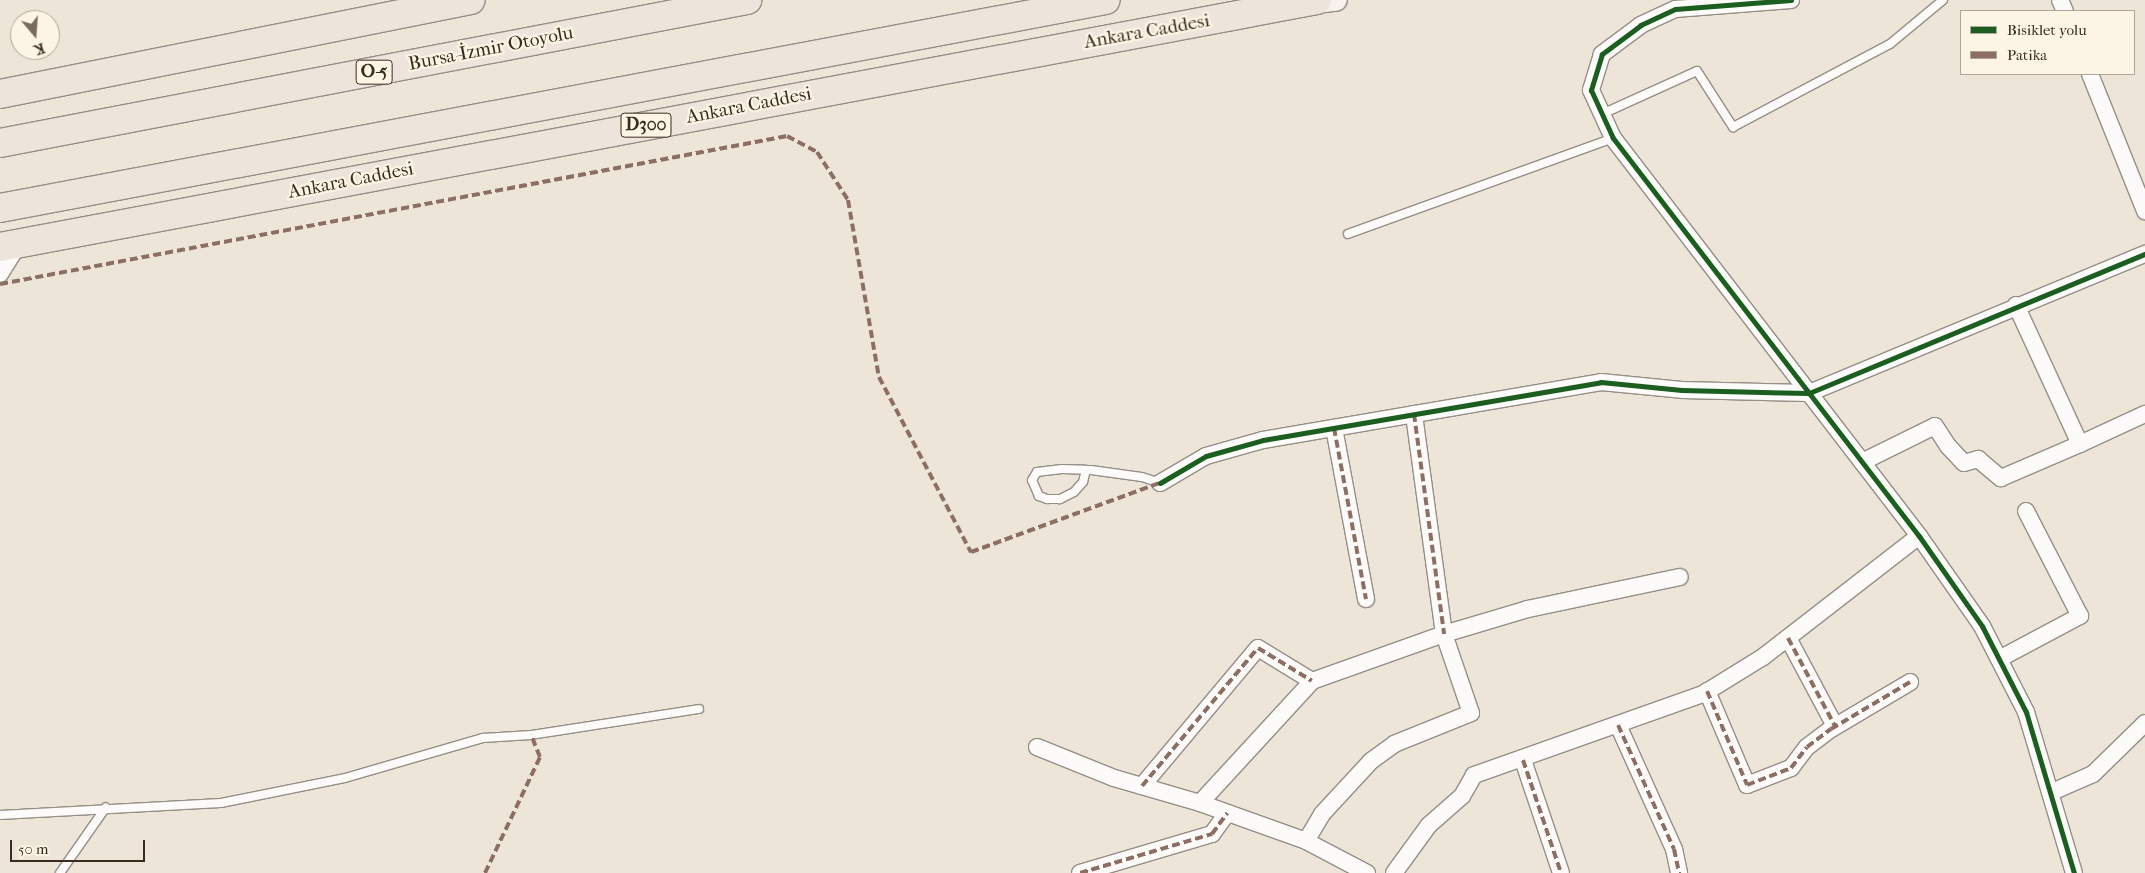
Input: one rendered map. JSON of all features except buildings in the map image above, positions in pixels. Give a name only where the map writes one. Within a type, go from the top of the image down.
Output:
[{"type":"highway","points":[[0,94],[471,0]]},
{"type":"highway","name":"Bursa-İzmir Otoyolu","points":[[0,143],[747,0]]},
{"type":"highway","name":"Ankara Caddesi","points":[[0,208],[1106,0]]},
{"type":"highway","name":"Ankara Caddesi","points":[[9,246],[1305,3]]},
{"type":"main road","name":"Ankara Caddesi","points":[[1305,3],[1336,0]]},
{"type":"street","points":[[1791,0],[1675,9],[1641,25],[1602,54],[1591,90],[1613,138],[1919,536],[1982,626],[2026,712],[2052,792],[2074,873]]},
{"type":"street","points":[[2090,75],[2145,211]]},
{"type":"street","points":[[0,274],[9,246]]},
{"type":"street","points":[[1160,483],[1206,456],[1263,440],[1601,382],[1682,390],[1809,393],[2016,305],[2145,254]]},
{"type":"street","points":[[2016,305],[2080,444]]},
{"type":"street","points":[[1306,841],[1322,814],[1371,760],[1394,744],[1471,713],[1444,634],[1414,414]]},
{"type":"street","points":[[1862,462],[1935,426],[1948,446],[1964,462],[1978,459],[2001,478],[2145,414]]},
{"type":"street","points":[[1334,428],[1366,599]]},
{"type":"street","points":[[1999,659],[2080,616],[2026,511]]},
{"type":"street","points":[[1394,873],[1429,825],[1462,796],[1474,775],[1523,760],[1707,691],[1763,657],[1835,605],[1919,536]]},
{"type":"street","points":[[1200,803],[1312,681],[1444,634],[1528,608],[1680,577]]},
{"type":"street","points":[[1788,638],[1834,726]]},
{"type":"street","points":[[1142,786],[1258,648],[1312,681]]},
{"type":"street","points":[[1707,691],[1747,785],[1790,768],[1807,748],[1834,726],[1910,682]]},
{"type":"street","points":[[2052,792],[2093,774],[2145,723]]},
{"type":"street","points":[[1618,725],[1674,849],[1679,873]]},
{"type":"street","points":[[1037,747],[1142,786],[1200,803],[1306,841],[1367,873]]},
{"type":"street","points":[[1523,760],[1561,873]]},
{"type":"street","points":[[1080,873],[1212,834],[1227,813]]},
{"type":"lane","points":[[1602,114],[1697,70],[1733,126],[1890,44],[1943,0]]},
{"type":"lane","points":[[1348,234],[1613,138]]},
{"type":"lane","points":[[1086,470],[1083,482],[1074,492],[1060,499],[1047,500],[1040,496],[1032,480],[1037,472],[1086,470],[1142,477],[1160,483]]},
{"type":"lane","points":[[0,815],[106,807],[221,803],[345,778],[483,738],[531,734],[699,709]]},
{"type":"lane","points":[[60,873],[106,807]]},
{"type":"marked path","points":[[0,284],[787,136],[817,152],[848,200],[879,377],[971,552],[1160,483]]},
{"type":"marked path","points":[[1414,414],[1444,634]]},
{"type":"marked path","points":[[1334,428],[1366,599]]},
{"type":"marked path","points":[[1788,638],[1835,726]]},
{"type":"marked path","points":[[1142,786],[1258,648],[1312,681]]},
{"type":"marked path","points":[[1707,691],[1747,785],[1791,768],[1807,747],[1831,729],[1910,682]]},
{"type":"marked path","points":[[1618,725],[1674,849],[1679,873]]},
{"type":"marked path","points":[[485,873],[540,757],[531,735]]},
{"type":"marked path","points":[[1523,760],[1561,873]]},
{"type":"marked path","points":[[1080,873],[1212,834],[1227,813]]},
{"type":"cycle path","points":[[1791,0],[1675,9],[1641,25],[1602,54],[1591,90],[1613,138],[1919,536],[1982,626],[2026,712],[2074,873]]},
{"type":"cycle path","points":[[1160,483],[1206,456],[1263,440],[1601,382],[1682,390],[1809,393],[2145,254]]}]
